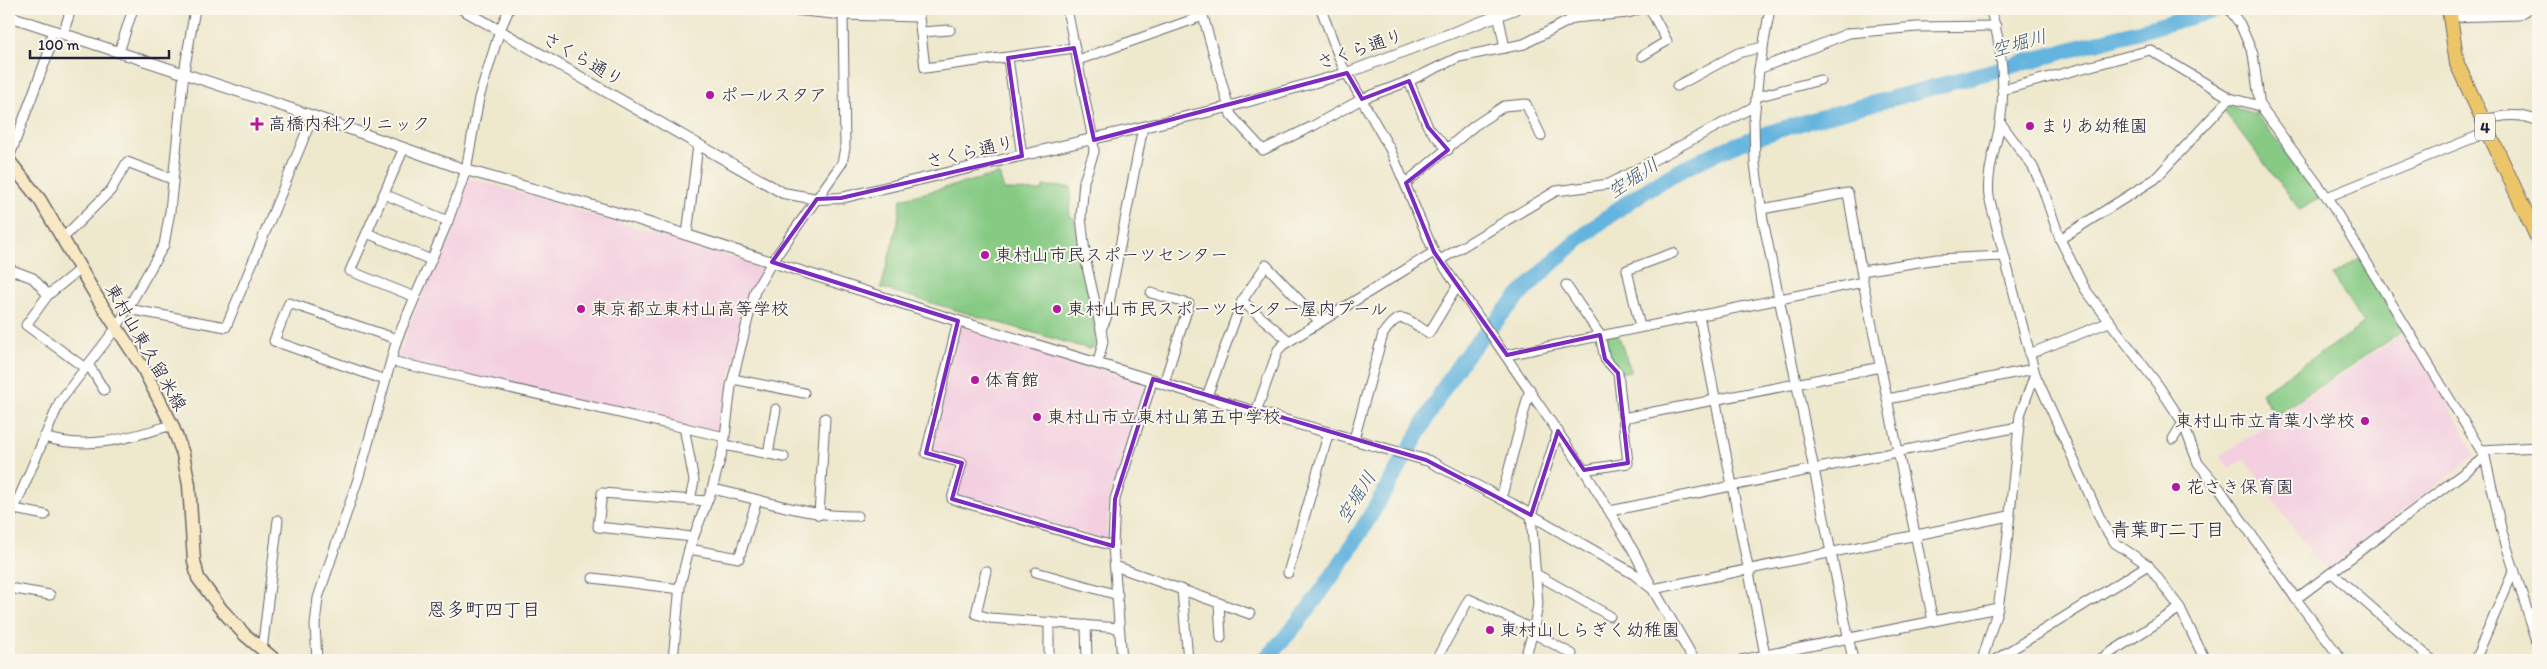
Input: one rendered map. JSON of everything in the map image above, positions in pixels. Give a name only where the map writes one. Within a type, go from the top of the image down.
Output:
[{"type":"main road","name":"4","points":[[2450,13],[2457,64],[2538,239]]},
{"type":"main road","name":"東村山東久留米線","points":[[9,160],[40,200],[80,269],[142,368],[172,425],[182,454],[188,484],[194,561],[198,578],[221,609],[262,650],[275,660]]},
{"type":"street","points":[[63,34],[71,9]]},
{"type":"street","points":[[120,52],[133,9]]},
{"type":"street","points":[[9,521],[60,401],[117,327],[164,245],[170,212],[184,72],[195,9]]},
{"type":"street","name":"さくら通り","points":[[462,9],[783,193],[817,199],[841,198],[1228,107],[1347,73],[1498,12],[1515,9]]},
{"type":"street","points":[[317,660],[315,625],[318,598],[359,476],[397,339],[448,221],[466,170],[479,98],[500,30],[509,9]]},
{"type":"street","points":[[784,9],[918,13],[925,68],[1074,48]]},
{"type":"street","points":[[1067,9],[1093,140],[1094,152],[1084,181],[1081,217],[1086,262],[1103,342],[1098,362]]},
{"type":"street","points":[[1321,9],[1347,73],[1390,149],[1406,183],[1434,252],[1507,355],[1584,470],[1633,550],[1653,590],[1694,660]]},
{"type":"street","points":[[1078,60],[1202,12],[1228,107],[1232,115],[1263,150],[1313,126],[1362,99],[1409,81],[1459,56],[1524,44],[1574,18],[1628,13],[1639,9]]},
{"type":"street","points":[[1642,56],[1666,42],[1650,9]]},
{"type":"street","points":[[1770,9],[1755,102],[1755,164],[1762,209],[1853,660]]},
{"type":"street","points":[[1990,9],[1996,26],[2000,48],[2002,89],[2000,122],[1988,184],[2003,256],[2034,372],[2104,527],[2114,543],[2148,564],[2180,608],[2205,660]]},
{"type":"street","points":[[2229,9],[2236,18],[2253,54],[2260,106],[2327,197],[2483,453],[2502,532],[2538,644]]},
{"type":"street","points":[[2450,13],[2518,15],[2528,9]]},
{"type":"street","points":[[673,660],[680,588],[689,548],[712,489],[724,441],[733,379],[755,291],[772,262],[842,163],[846,148],[844,12]]},
{"type":"street","points":[[1498,12],[1505,48]]},
{"type":"street","points":[[9,16],[184,72],[466,170],[687,235],[958,321],[1098,362],[1256,412],[1426,460],[1531,515],[1634,574],[1653,590]]},
{"type":"street","points":[[1760,69],[1849,32],[1917,27],[1996,26]]},
{"type":"street","points":[[921,32],[950,30]]},
{"type":"street","points":[[9,160],[49,51],[52,31]]},
{"type":"street","points":[[1677,86],[1738,53],[1763,47]]},
{"type":"street","points":[[2002,89],[2150,50],[2230,98],[2260,106]]},
{"type":"street","points":[[1008,58],[1022,156]]},
{"type":"street","points":[[1440,260],[1556,191],[1609,184],[1755,102],[1820,80]]},
{"type":"street","points":[[1409,81],[1428,127],[1448,150]]},
{"type":"street","points":[[2060,239],[2155,180],[2230,98]]},
{"type":"street","points":[[1406,183],[1448,150],[1474,126],[1504,106],[1526,104],[1541,136]]},
{"type":"street","points":[[2327,197],[2512,115],[2524,116],[2538,121]]},
{"type":"street","points":[[128,309],[226,327],[313,116]]},
{"type":"street","points":[[2000,122],[2033,167],[2043,189],[2060,239],[2086,289],[2158,385],[2182,423],[2198,463],[2220,489],[2296,599],[2342,660]]},
{"type":"street","points":[[1101,329],[1106,319],[1143,127]]},
{"type":"street","points":[[687,235],[698,145]]},
{"type":"street","points":[[404,148],[350,271],[414,297]]},
{"type":"street","points":[[63,238],[111,190],[127,162],[172,179]]},
{"type":"street","points":[[1762,209],[1848,193],[1864,282],[1933,620]]},
{"type":"street","points":[[384,194],[448,221]]},
{"type":"street","points":[[367,233],[431,260]]},
{"type":"street","points":[[1256,412],[1278,350],[1289,340],[1434,252]]},
{"type":"street","points":[[1640,327],[1627,270],[1673,253]]},
{"type":"street","points":[[1862,271],[1937,259],[2003,256]]},
{"type":"street","points":[[1207,396],[1242,300],[1266,265],[1320,322]]},
{"type":"street","points":[[9,268],[33,278],[48,295]]},
{"type":"street","points":[[80,269],[48,295],[26,325],[87,366],[104,390]]},
{"type":"street","points":[[1507,355],[1864,282]]},
{"type":"street","points":[[1354,439],[1383,334],[1397,317],[1429,333],[1458,285]]},
{"type":"street","points":[[1566,285],[1600,335],[1604,359],[1618,373],[1628,463],[1584,470]]},
{"type":"street","points":[[1152,293],[1189,304],[1164,383]]},
{"type":"street","points":[[1242,300],[1289,340]]},
{"type":"street","points":[[386,380],[274,341],[290,303],[397,339]]},
{"type":"street","points":[[1699,315],[1765,655]]},
{"type":"street","points":[[958,321],[926,453],[962,463],[952,499],[1113,546]]},
{"type":"street","points":[[2029,354],[2109,322]]},
{"type":"street","points":[[391,362],[684,427],[724,441],[784,457]]},
{"type":"street","points":[[1622,418],[1881,367]]},
{"type":"street","points":[[1888,399],[2034,372]]},
{"type":"street","points":[[1982,660],[1998,608],[2005,562],[2018,427],[2034,372]]},
{"type":"street","points":[[733,379],[804,393]]},
{"type":"street","points":[[1122,660],[1113,546],[1115,499],[1153,379]]},
{"type":"street","points":[[1501,498],[1530,389]]},
{"type":"street","points":[[768,454],[776,409]]},
{"type":"street","points":[[819,515],[825,418]]},
{"type":"street","points":[[2173,439],[2182,423]]},
{"type":"street","points":[[44,437],[64,443],[96,444],[128,439],[172,425]]},
{"type":"street","points":[[684,427],[694,481],[690,500]]},
{"type":"street","points":[[1610,511],[2018,427]]},
{"type":"street","points":[[1524,660],[1534,632],[1538,604],[1531,515],[1558,431]]},
{"type":"street","points":[[1288,573],[1329,432]]},
{"type":"street","points":[[2296,599],[2332,573],[2483,453],[2538,447]]},
{"type":"street","points":[[712,489],[749,496],[757,500],[819,515],[858,516]]},
{"type":"street","points":[[693,537],[598,527],[602,493],[707,501]]},
{"type":"street","points":[[689,548],[739,558],[757,500]]},
{"type":"street","points":[[14,509],[45,515]]},
{"type":"street","points":[[1653,590],[2009,516]]},
{"type":"street","points":[[262,650],[278,520]]},
{"type":"street","points":[[1996,660],[2148,564]]},
{"type":"street","points":[[1115,566],[1250,614]]},
{"type":"street","points":[[2476,660],[2514,570]]},
{"type":"street","points":[[986,571],[976,614],[990,618],[1119,628]]},
{"type":"street","points":[[1036,572],[1118,595]]},
{"type":"street","points":[[2332,573],[2432,660]]},
{"type":"street","points":[[1536,574],[1610,616]]},
{"type":"street","points":[[593,578],[680,588]]},
{"type":"street","points":[[9,588],[50,595]]},
{"type":"street","points":[[1182,590],[1188,660]]},
{"type":"street","points":[[1436,660],[1468,600],[1534,632],[1572,654]]},
{"type":"street","points":[[1219,603],[1221,638]]},
{"type":"street","points":[[1741,660],[1998,608]]},
{"type":"street","points":[[2099,660],[2180,608]]},
{"type":"street","points":[[1049,622],[1049,660]]},
{"type":"street","points":[[1086,625],[1086,660]]},
{"type":"highlighted area","points":[[1074,48],[1094,140],[1347,73],[1362,99],[1409,81],[1428,127],[1448,150],[1406,183],[1434,252],[1507,355],[1600,335],[1605,359],[1618,373],[1628,463],[1584,470],[1558,431],[1531,515],[1426,460],[1153,379],[1115,499],[1113,546],[952,499],[962,463],[926,453],[958,321],[772,262],[817,199],[841,198],[1022,156],[1008,58]]},
{"type":"shaded area","name":"東京都立東村山高等学校","points":[[473,179],[760,265],[761,272],[753,287],[740,330],[718,432],[398,360],[407,331],[443,245],[450,243],[455,229],[453,222],[468,181]]},
{"type":"shaded area","name":"東村山市立東村山第五中学校","points":[[960,326],[1147,384],[1111,498],[1106,526],[1108,541],[956,496],[966,460],[930,451]]},
{"type":"shaded area","name":"東村山市立青葉小学校","points":[[2406,331],[2440,386],[2475,456],[2327,568],[2313,556],[2245,459],[2230,468],[2220,456]]},
{"type":"green space","points":[[2229,106],[2256,114],[2321,197],[2300,210],[2224,111]]},
{"type":"green space","name":"東村山市民スポーツセンター","points":[[999,174],[1004,190],[1043,191],[1043,186],[1071,187],[1069,216],[1074,218],[1095,329],[1095,346],[1089,349],[881,288],[898,222],[901,199]]},
{"type":"green space","points":[[2361,257],[2405,329],[2275,416],[2261,393],[2364,324],[2332,275]]},
{"type":"green space","points":[[1617,332],[1631,371],[1618,373],[1605,359],[1600,335]]},
{"type":"waterway","name":"空堀川","points":[[1264,660],[1305,614],[1341,562],[1464,358],[1497,319],[1548,267],[1574,243],[1632,200],[1693,164],[1772,132],[2220,9]]},
{"type":"place","name":"ポールスタア","points":[[710,95]]},
{"type":"place","name":"高橋内科クリニック","points":[[257,124]]},
{"type":"place","name":"まりあ幼稚園","points":[[2030,126]]},
{"type":"place","name":"東村山市民スポーツセンター","points":[[985,255]]},
{"type":"place","name":"東京都立東村山高等学校","points":[[581,309]]},
{"type":"place","name":"東村山市民スポーツセンター屋内プール","points":[[1057,309]]},
{"type":"place","name":"体育館","points":[[975,380]]},
{"type":"place","name":"東村山市立東村山第五中学校","points":[[1037,417]]},
{"type":"place","name":"東村山市立青葉小学校","points":[[2365,421]]},
{"type":"place","name":"花さき保育園","points":[[2176,487]]},
{"type":"place","name":"東村山しらぎく幼稚園","points":[[1490,630]]},
{"type":"district","name":"青葉町二丁目","points":[[2168,529]]},
{"type":"district","name":"恩多町四丁目","points":[[484,609]]}]
